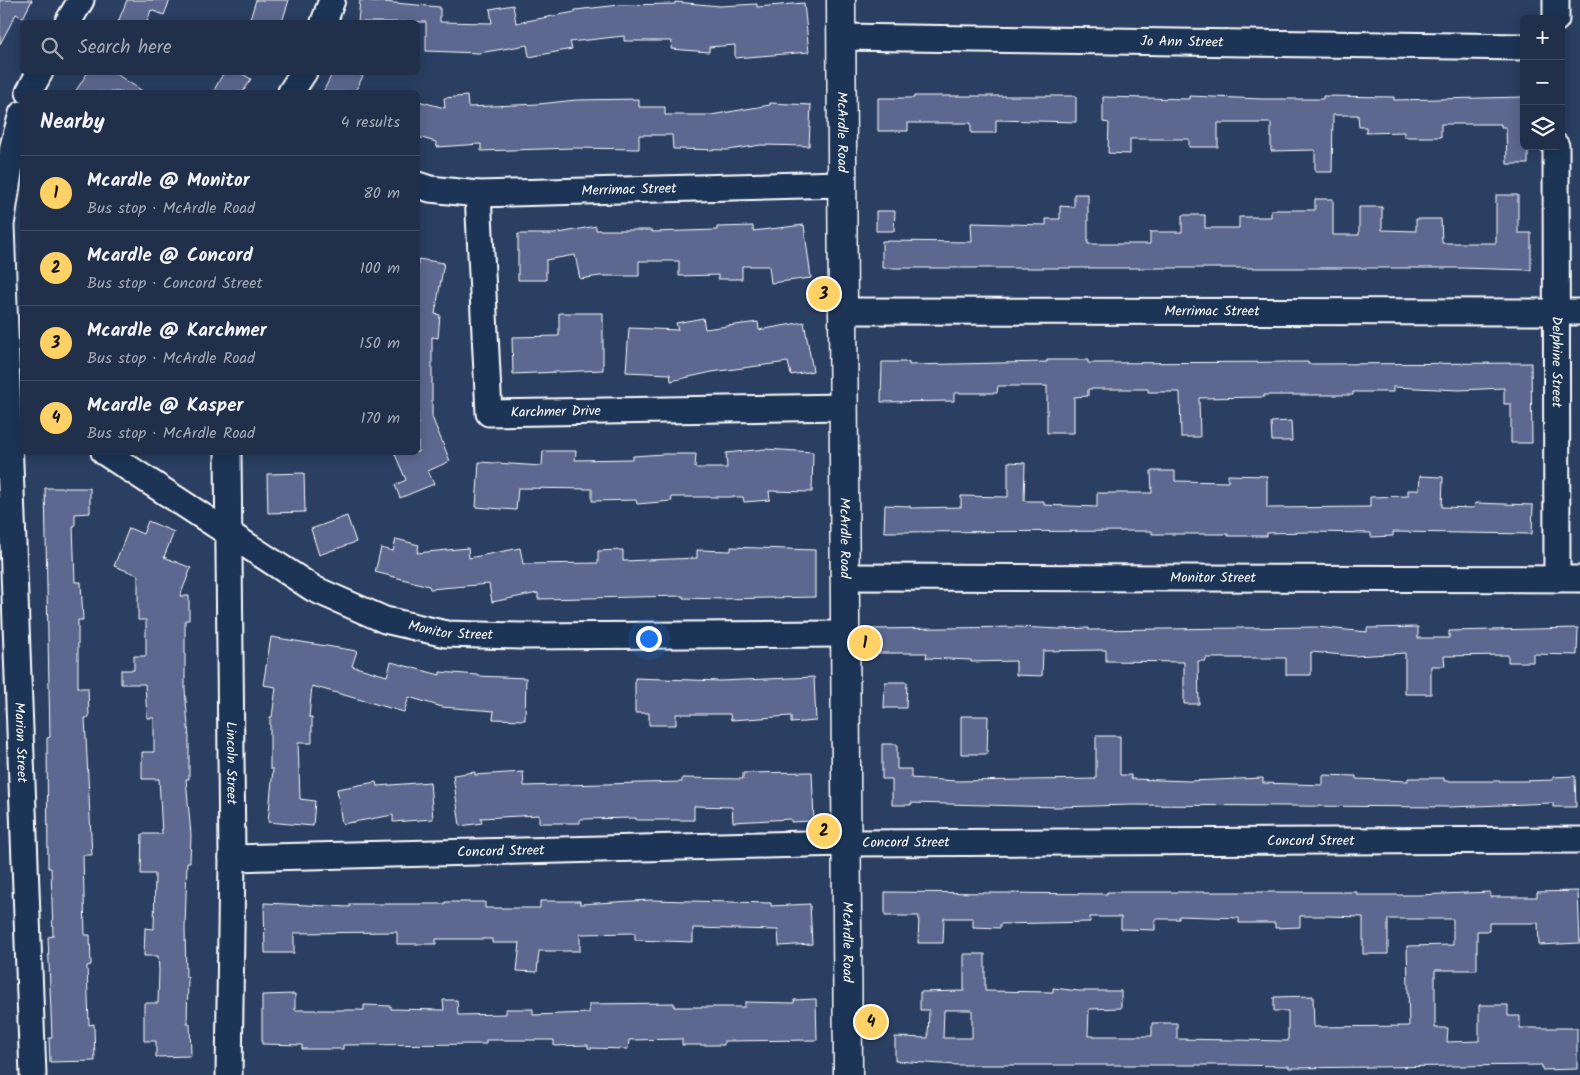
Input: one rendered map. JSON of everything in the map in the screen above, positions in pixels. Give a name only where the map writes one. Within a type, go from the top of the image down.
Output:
[{"type":"main road","name":"McArdle Road","points":[[841,0],[848,1075]]},
{"type":"street","points":[[69,20],[81,0]]},
{"type":"street","points":[[325,20],[332,0]]},
{"type":"street","points":[[1556,0],[1556,15]]},
{"type":"street","name":"Jo Ann Street","points":[[841,37],[1520,47]]},
{"type":"street","points":[[30,90],[38,75]]},
{"type":"street","points":[[292,90],[302,75]]},
{"type":"street","name":"Marion Street","points":[[20,121],[13,146],[1,225],[10,392],[33,1075]]},
{"type":"street","name":"Delphine Street","points":[[1556,150],[1568,312],[1569,579]]},
{"type":"street","name":"Merrimac Street","points":[[420,186],[430,189],[478,194],[842,184]]},
{"type":"street","name":"Karchmer Drive","points":[[478,194],[489,413],[844,407]]},
{"type":"street","name":"Merrimac Street","points":[[843,311],[1568,312]]},
{"type":"street","name":"Monitor Street","points":[[109,455],[314,589],[385,620],[446,634],[520,636],[845,634]]},
{"type":"street","name":"Lincoln Street","points":[[228,455],[231,534],[232,858],[229,1075]]},
{"type":"street","name":"Monitor Street","points":[[845,577],[1569,579]]},
{"type":"street","name":"Concord Street","points":[[232,858],[846,843],[1580,840]]},
{"type":"building","points":[[0,0],[32,0],[23,18],[16,14],[0,44]]},
{"type":"building","points":[[127,0],[170,0],[164,15],[151,10],[148,20],[119,20]]},
{"type":"building","points":[[256,0],[289,0],[283,20],[250,20]]},
{"type":"building","points":[[360,0],[440,7],[440,22],[492,23],[490,9],[513,5],[516,23],[575,12],[575,10],[620,5],[675,4],[675,2],[720,6],[757,4],[757,7],[804,3],[809,52],[735,58],[735,45],[709,47],[709,52],[671,49],[672,41],[624,41],[624,36],[570,42],[572,49],[529,57],[527,45],[479,53],[426,51],[426,22],[420,22],[420,20],[358,20]]},
{"type":"building","points":[[86,75],[118,75],[141,90],[76,90]]},
{"type":"building","points":[[222,75],[244,75],[251,79],[244,90],[214,90]]},
{"type":"building","points":[[332,75],[364,75],[356,90],[324,90]]},
{"type":"building","points":[[467,96],[468,107],[539,104],[576,100],[639,99],[639,107],[665,107],[665,115],[711,115],[770,105],[770,103],[811,105],[809,146],[761,145],[728,150],[673,149],[672,135],[639,135],[639,149],[574,148],[481,151],[481,144],[437,147],[436,142],[420,138],[420,102],[445,108],[444,98]]},
{"type":"building","points":[[914,96],[1076,96],[1076,122],[996,120],[996,133],[971,133],[971,123],[908,123],[908,131],[878,131],[878,98],[914,98]]},
{"type":"building","points":[[1189,96],[1262,99],[1323,99],[1323,96],[1394,97],[1394,100],[1520,97],[1520,150],[1528,150],[1528,164],[1507,164],[1506,127],[1501,127],[1501,124],[1441,124],[1441,137],[1404,137],[1404,132],[1366,133],[1366,127],[1359,127],[1358,115],[1333,115],[1332,172],[1315,172],[1315,150],[1271,151],[1271,123],[1218,123],[1218,147],[1189,147],[1189,139],[1130,139],[1130,154],[1108,153],[1109,123],[1103,122],[1103,97],[1189,99]]},
{"type":"building","points":[[1074,194],[1088,194],[1088,244],[1150,244],[1150,232],[1182,232],[1182,215],[1205,215],[1205,228],[1239,228],[1239,217],[1271,217],[1271,210],[1315,210],[1315,199],[1333,199],[1333,235],[1359,235],[1359,207],[1382,207],[1382,230],[1416,231],[1416,219],[1441,219],[1442,243],[1496,243],[1496,195],[1518,195],[1518,233],[1531,233],[1531,270],[1458,268],[882,268],[882,241],[972,242],[971,223],[1046,225],[1046,219],[1060,219],[1060,206],[1074,207]]},
{"type":"building","points":[[876,211],[895,211],[894,231],[876,231]]},
{"type":"building","points":[[804,225],[811,278],[771,283],[769,266],[742,266],[742,279],[718,279],[718,275],[679,276],[679,261],[639,261],[639,276],[600,276],[580,279],[575,255],[546,260],[546,280],[518,280],[518,234],[554,234],[596,226],[596,230],[652,230],[652,232],[717,230],[717,227],[753,226],[753,231]]},
{"type":"building","points":[[420,259],[444,263],[435,314],[440,315],[438,338],[432,337],[432,417],[450,461],[428,471],[434,484],[400,498],[395,485],[406,480],[395,455],[420,455]]},
{"type":"building","points":[[559,313],[603,313],[603,370],[513,374],[512,337],[559,336]]},
{"type":"building","points":[[703,318],[705,329],[758,322],[759,330],[804,322],[813,371],[791,375],[788,362],[712,372],[671,381],[670,374],[626,372],[629,328],[678,330],[676,323]]},
{"type":"building","points":[[1047,360],[1088,360],[1088,363],[1531,363],[1532,443],[1511,443],[1511,404],[1504,404],[1504,388],[1460,390],[1393,387],[1393,392],[1353,392],[1353,395],[1264,395],[1264,397],[1199,398],[1200,437],[1181,437],[1180,392],[1148,392],[1148,389],[1088,389],[1088,396],[1074,397],[1074,433],[1047,433],[1047,386],[998,386],[997,393],[954,393],[954,401],[881,402],[882,362],[909,362],[909,365],[1047,362]]},
{"type":"building","points":[[1291,421],[1292,441],[1272,441],[1271,422]]},
{"type":"building","points":[[765,449],[813,452],[812,492],[769,491],[770,500],[744,502],[743,497],[671,497],[672,501],[637,504],[636,500],[592,501],[592,489],[518,488],[516,510],[476,507],[479,462],[542,466],[543,451],[576,451],[575,460],[633,459],[633,456],[696,454],[695,468],[727,468],[726,453]]},
{"type":"building","points":[[1008,462],[1025,463],[1024,501],[1044,501],[1044,505],[1097,507],[1097,493],[1152,493],[1151,471],[1175,471],[1175,481],[1228,482],[1228,475],[1267,476],[1267,508],[1370,507],[1370,497],[1408,496],[1408,490],[1419,490],[1420,476],[1443,477],[1442,507],[1474,508],[1475,503],[1533,505],[1532,534],[1393,532],[1393,536],[1371,537],[1371,533],[1310,532],[1267,533],[1267,536],[1228,536],[1228,534],[1152,534],[1152,531],[884,532],[885,505],[910,506],[910,508],[961,507],[961,496],[1008,497]]},
{"type":"building","points":[[304,473],[305,512],[268,513],[267,474]]},
{"type":"building","points":[[45,488],[90,488],[90,513],[75,514],[75,526],[73,526],[75,582],[81,582],[83,620],[78,620],[78,688],[88,688],[89,718],[85,718],[92,855],[83,855],[85,935],[90,935],[91,965],[87,966],[89,1025],[94,1024],[95,1061],[50,1062],[49,1038],[52,1038],[48,937],[53,936],[51,868],[48,868],[47,738],[50,737]]},
{"type":"building","points":[[347,516],[356,542],[319,555],[311,529]]},
{"type":"building","points":[[148,521],[174,532],[164,557],[191,568],[180,596],[189,596],[189,620],[185,620],[185,689],[189,738],[189,779],[186,779],[191,835],[190,862],[187,862],[185,929],[186,977],[188,977],[187,1024],[190,1024],[191,1056],[156,1057],[156,1041],[144,1041],[144,1003],[158,1003],[159,970],[158,956],[144,956],[145,928],[154,929],[155,874],[141,874],[142,834],[162,834],[159,779],[142,779],[142,752],[154,752],[154,718],[147,718],[145,684],[121,684],[121,670],[134,670],[134,656],[146,656],[146,620],[138,620],[138,575],[114,566],[129,528],[143,534]]},
{"type":"building","points":[[396,539],[419,545],[417,553],[468,548],[469,558],[520,548],[523,564],[598,563],[598,551],[623,550],[623,561],[697,558],[697,550],[731,551],[731,547],[815,550],[815,597],[722,599],[683,598],[683,596],[538,599],[538,593],[492,602],[489,584],[430,589],[429,586],[375,572],[381,548],[393,551]]},
{"type":"building","points":[[1316,627],[1367,632],[1367,628],[1418,627],[1418,638],[1449,638],[1449,631],[1578,628],[1577,655],[1533,654],[1533,662],[1508,662],[1508,655],[1444,656],[1445,666],[1431,666],[1431,694],[1405,694],[1405,653],[1354,656],[1311,652],[1311,675],[1286,675],[1286,658],[1206,658],[1206,661],[1198,661],[1199,704],[1184,704],[1184,662],[1106,661],[1106,650],[1043,651],[1042,676],[1016,675],[1016,661],[971,662],[971,660],[926,658],[927,653],[870,653],[870,629],[1089,628],[1089,630]]},
{"type":"building","points":[[271,637],[357,651],[352,666],[387,676],[391,662],[440,675],[440,672],[526,678],[525,720],[493,719],[494,711],[442,707],[409,697],[404,712],[312,686],[309,717],[312,717],[312,743],[298,743],[300,799],[315,801],[313,826],[268,822],[273,769],[270,769],[270,717],[272,717],[276,687],[263,685]]},
{"type":"building","points":[[814,677],[816,721],[791,723],[791,716],[731,720],[730,714],[676,714],[676,725],[649,725],[649,713],[635,713],[635,678],[720,681]]},
{"type":"building","points":[[885,682],[907,682],[906,708],[884,708]]},
{"type":"building","points":[[961,716],[988,716],[987,754],[961,754]]},
{"type":"building","points":[[1096,736],[1120,736],[1120,775],[1131,775],[1131,779],[1190,781],[1263,778],[1263,783],[1323,785],[1323,775],[1356,776],[1356,779],[1408,781],[1408,778],[1444,778],[1444,781],[1523,781],[1553,780],[1553,777],[1575,776],[1576,807],[1553,807],[1553,803],[1450,807],[1131,805],[1057,807],[911,803],[911,805],[892,805],[892,779],[882,779],[882,744],[897,744],[897,769],[911,769],[911,778],[957,781],[1096,779]]},
{"type":"building","points":[[475,772],[475,775],[523,772],[524,786],[682,782],[682,778],[743,779],[743,773],[812,772],[814,821],[791,822],[791,819],[733,822],[732,807],[694,806],[694,820],[580,819],[580,823],[539,823],[539,815],[481,818],[482,823],[460,826],[453,775]]},
{"type":"building","points":[[376,782],[377,786],[430,782],[433,819],[393,822],[393,815],[342,824],[337,789]]},
{"type":"building","points":[[1578,891],[1580,943],[1539,945],[1538,923],[1489,923],[1489,931],[1477,931],[1477,970],[1435,970],[1435,1028],[1448,1028],[1447,1042],[1479,1041],[1479,1005],[1508,1005],[1508,1016],[1520,1016],[1520,1028],[1577,1028],[1577,1069],[1542,1070],[1542,1065],[1289,1068],[1289,1066],[1233,1065],[958,1065],[895,1061],[895,1037],[928,1038],[929,1010],[920,1010],[920,992],[964,991],[964,954],[985,954],[985,991],[1053,992],[1053,988],[1079,991],[1121,991],[1121,1008],[1089,1009],[1088,1036],[1152,1036],[1152,1023],[1177,1023],[1177,1039],[1288,1041],[1288,1011],[1274,1011],[1274,997],[1313,996],[1314,1027],[1409,1026],[1407,946],[1453,945],[1453,919],[1388,919],[1388,954],[1363,954],[1363,917],[1328,916],[1300,916],[1300,927],[1275,928],[1275,923],[1239,923],[1239,918],[1179,916],[1179,919],[1155,919],[1155,930],[1121,929],[1121,917],[1090,917],[1090,922],[1000,924],[1000,928],[973,927],[973,918],[944,918],[943,943],[918,943],[919,916],[885,916],[885,892],[1107,894],[1107,892],[1357,892],[1357,895],[1418,895],[1490,892],[1490,897],[1537,897],[1537,892]],"holes":[[[944,1010],[972,1010],[972,1038],[943,1038]]]},
{"type":"building","points":[[650,900],[771,903],[771,906],[810,904],[812,944],[779,946],[778,930],[693,928],[693,942],[635,940],[635,933],[580,934],[580,951],[539,951],[537,972],[517,971],[520,943],[492,943],[492,939],[436,939],[436,944],[397,944],[397,932],[294,933],[294,953],[265,953],[264,903],[350,907],[350,904],[485,902],[485,908],[540,908],[540,901],[580,901],[580,904]]},
{"type":"building","points":[[295,994],[295,1010],[364,1010],[364,1005],[391,1006],[391,1009],[444,1010],[443,1000],[457,1000],[458,1015],[506,1014],[506,1009],[533,1009],[533,1015],[589,1013],[589,1004],[674,1003],[674,1007],[745,1007],[745,1002],[794,1003],[794,1000],[816,999],[817,1040],[724,1041],[724,1045],[682,1045],[682,1039],[629,1040],[628,1049],[588,1048],[588,1045],[554,1046],[554,1040],[486,1040],[486,1044],[343,1045],[343,1049],[302,1049],[302,1045],[262,1044],[262,995]]},
{"type":"place","name":"Mcardle @ Karchmer","points":[[824,294]]},
{"type":"place","name":"Mcardle @ Monitor","points":[[865,643]]},
{"type":"place","name":"Mcardle @ Concord","points":[[824,831]]},
{"type":"place","name":"Mcardle @ Kasper","points":[[871,1022]]}]
